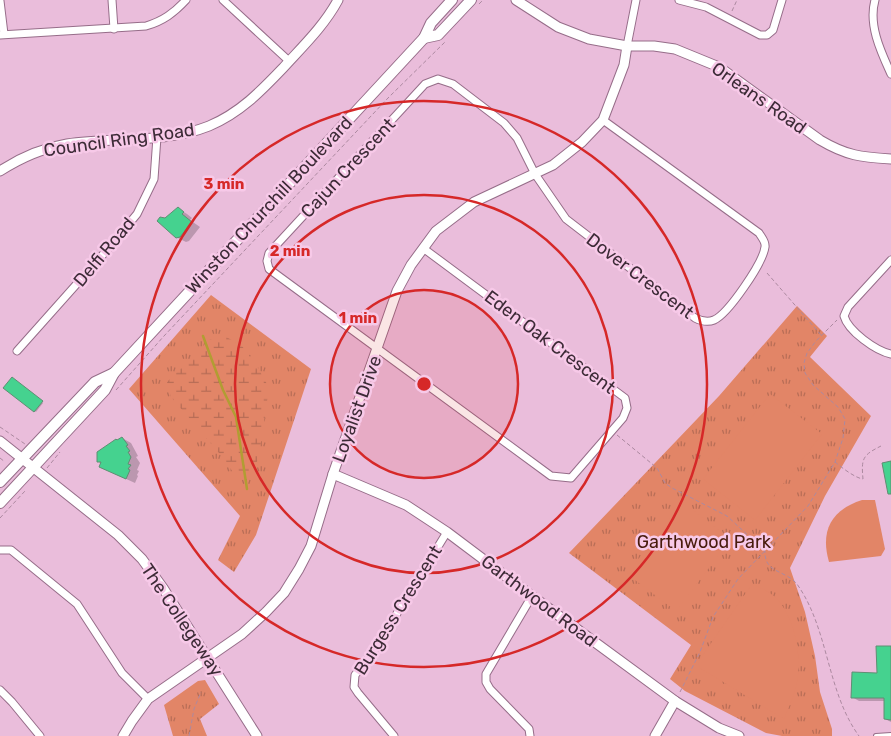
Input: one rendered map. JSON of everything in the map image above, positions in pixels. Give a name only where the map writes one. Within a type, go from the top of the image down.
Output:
[{"type":"main road","name":"Winston Churchill Boulevard","points":[[0,503],[105,390],[114,373],[424,38],[431,23],[452,0]]},
{"type":"main road","name":"Winston Churchill Boulevard","points":[[424,38],[438,35],[471,0]]},
{"type":"main road","name":"Winston Churchill Boulevard","points":[[0,482],[95,382],[114,373]]},
{"type":"street","points":[[112,0],[114,29]]},
{"type":"street","points":[[0,2],[2,35],[146,26],[160,22],[174,13],[186,0]]},
{"type":"street","points":[[223,0],[289,61]]},
{"type":"street","name":"Council Ring Road","points":[[0,171],[31,154],[54,147],[192,132],[229,116],[257,95],[289,61],[325,21],[338,0]]},
{"type":"street","name":"Orleans Road","points":[[516,0],[558,27],[589,39],[627,46],[654,46],[674,49],[698,58],[718,67],[820,140],[838,150],[862,157],[891,159]]},
{"type":"street","points":[[627,46],[636,0]]},
{"type":"street","points":[[679,0],[706,6],[760,35],[767,35],[773,30],[782,0]]},
{"type":"street","points":[[875,0],[873,22],[881,53],[891,74]]},
{"type":"street","name":"Loyalist Drive","points":[[123,736],[148,700],[242,634],[284,593],[311,546],[397,291],[411,265],[436,231],[474,202],[553,166],[570,153],[603,120],[624,65],[627,46]]},
{"type":"street","name":"Cajun Crescent","points":[[378,348],[269,269],[267,261],[269,253],[425,84],[438,79],[453,84],[504,123],[517,138],[535,174]]},
{"type":"street","name":"Dover Crescent","points":[[535,174],[566,220],[695,318],[703,322],[718,317],[740,292],[758,266],[766,246],[764,239],[603,120]]},
{"type":"street","name":"Delfi Road","points":[[17,351],[137,214],[154,179],[157,137]]},
{"type":"street","name":"Eden Oak Crescent","points":[[378,348],[551,476],[571,478],[623,418],[627,408],[625,398],[424,248]]},
{"type":"street","points":[[891,260],[848,307],[844,316],[848,324],[874,348],[891,354]]},
{"type":"street","name":"The Collegeway","points":[[0,440],[118,535],[142,559],[156,576],[257,736]]},
{"type":"street","name":"Garthwood Road","points":[[334,474],[406,504],[447,532],[675,701],[719,728],[739,736]]},
{"type":"street","name":"Burgess Crescent","points":[[394,736],[354,687],[355,675],[372,654],[447,532]]},
{"type":"street","points":[[0,550],[11,550],[78,604],[122,673],[148,700]]},
{"type":"street","points":[[530,736],[529,729],[490,689],[486,682],[486,674],[532,596]]},
{"type":"street","points":[[0,690],[40,736]]},
{"type":"street","points":[[655,736],[675,701]]},
{"type":"lane","points":[[876,736],[891,735]]},
{"type":"path","points":[[728,18],[737,0]]},
{"type":"path","points":[[114,393],[170,330],[388,98],[448,39]]},
{"type":"path","points":[[766,273],[822,335]]},
{"type":"path","points":[[675,701],[700,652],[713,617],[738,579],[808,506],[835,462],[843,438],[844,419],[838,407],[814,385],[805,373],[804,363],[807,353],[822,335],[844,316]]},
{"type":"path","points":[[0,427],[25,444]]},
{"type":"path","points":[[611,431],[657,468],[665,483],[727,516],[765,551],[766,563],[770,568],[790,577],[798,584],[810,604],[835,685],[851,726],[859,736]]},
{"type":"path","points":[[835,462],[849,470],[857,478],[863,479],[862,464],[865,455],[881,446]]},
{"type":"path","points":[[54,461],[62,450]]},
{"type":"path","points":[[0,458],[7,463]]},
{"type":"path","points":[[0,518],[25,491]]},
{"type":"path","points":[[188,736],[194,710],[201,692]]},
{"type":"green space","points":[[211,295],[311,369],[256,535],[234,572],[218,560],[240,516],[129,389]]},
{"type":"green space","name":"Garthwood Park","points":[[797,306],[827,336],[810,357],[871,416],[825,496],[790,568],[805,612],[815,656],[820,692],[832,729],[832,736],[782,736],[766,733],[685,691],[670,679],[691,645],[569,553],[719,396]]},
{"type":"green space","points":[[223,335],[242,346],[259,369],[269,388],[255,471],[247,479],[236,477],[225,460],[171,397],[167,382],[209,340]]},
{"type":"green space","points":[[770,394],[822,434],[755,520],[703,479]]},
{"type":"green space","points":[[862,500],[875,500],[885,549],[881,556],[829,562],[826,541],[830,523],[842,510]]},
{"type":"green space","points":[[682,502],[731,539],[676,611],[627,574]]},
{"type":"green space","points":[[752,584],[769,592],[778,600],[789,618],[796,639],[799,661],[797,682],[784,719],[700,668],[698,662]]},
{"type":"green space","points":[[205,680],[219,704],[200,719],[207,736],[173,736],[164,705],[198,681]]},
{"type":"building","points":[[178,207],[184,212],[182,214],[192,222],[180,237],[176,238],[157,221],[160,217],[165,218]]},
{"type":"building","points":[[12,377],[43,401],[34,412],[3,388]]},
{"type":"building","points":[[122,437],[128,445],[126,446],[130,451],[128,452],[131,457],[128,464],[131,465],[128,469],[130,470],[126,479],[99,467],[101,462],[97,462],[97,452]]},
{"type":"building","points":[[891,461],[891,494],[888,494],[882,463]]},
{"type":"building","points":[[876,646],[891,646],[891,720],[884,719],[884,698],[851,698],[852,672],[877,673]]},
{"type":"waterway","points":[[203,336],[223,390],[236,417],[247,489]]}]
